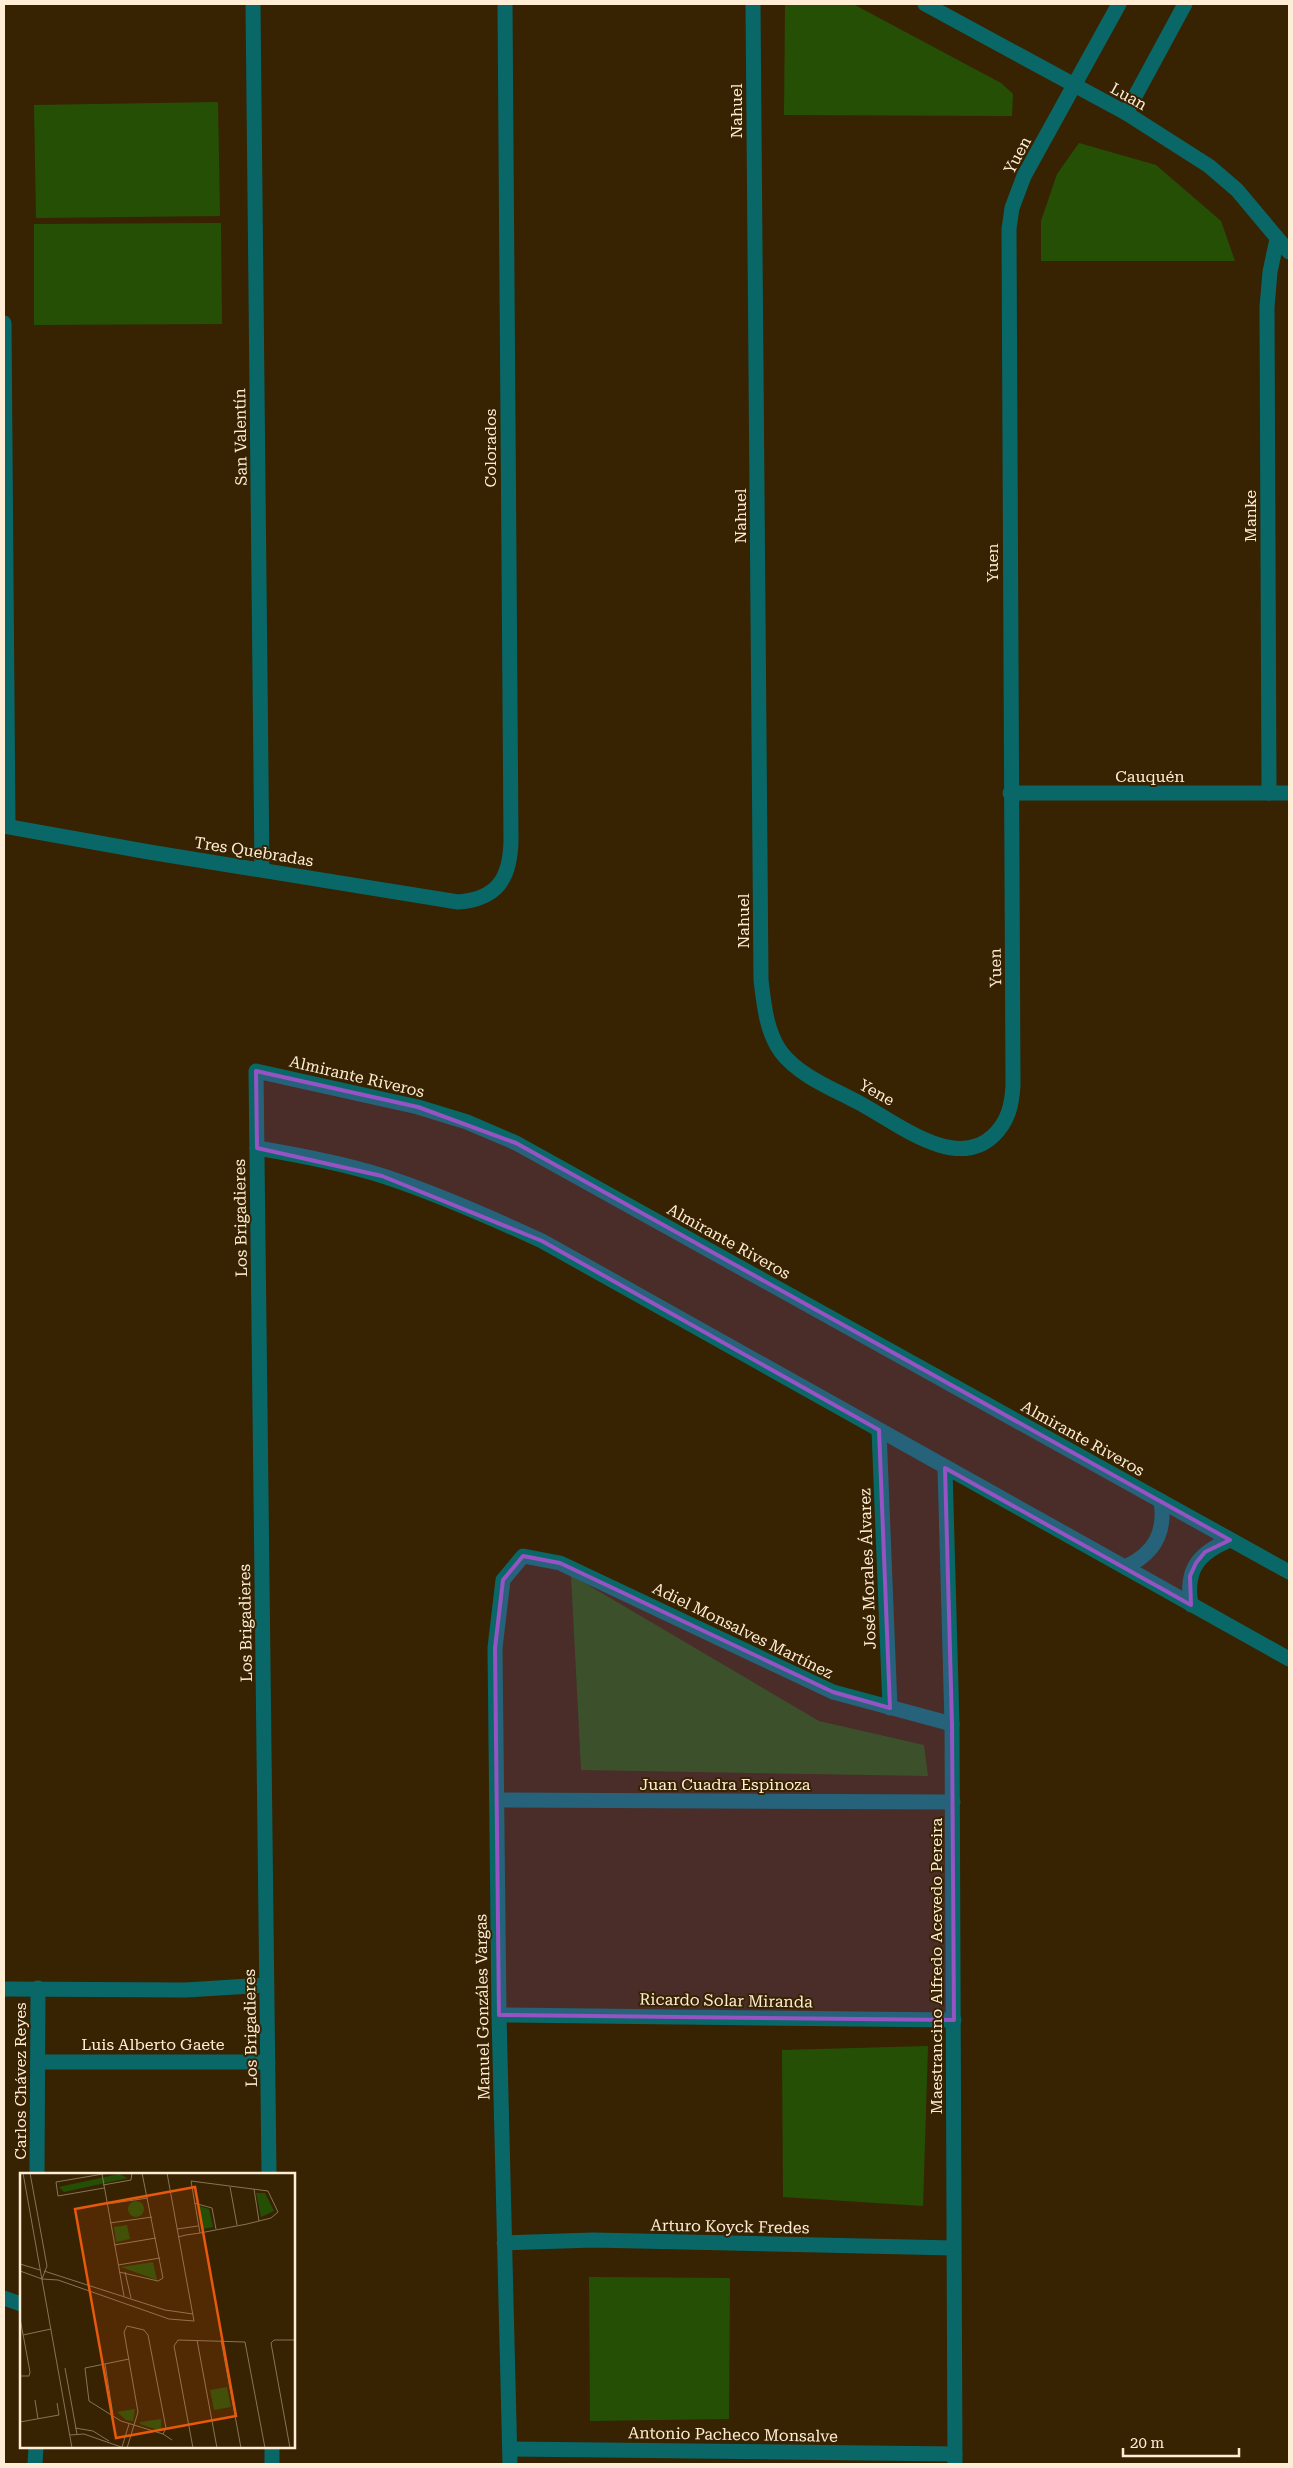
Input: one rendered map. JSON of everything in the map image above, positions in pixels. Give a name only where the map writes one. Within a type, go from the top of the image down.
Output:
[{"type":"street","name":"San Valentín","points":[[253,4],[262,870]]},
{"type":"street","name":"Colorados","points":[[496,889],[505,878],[510,866],[511,846],[505,4]]},
{"type":"street","name":"Nahuel","points":[[753,4],[761,980],[769,1028]]},
{"type":"street","name":"Luan","points":[[925,4],[1126,113],[1210,166],[1226,180],[1289,252]]},
{"type":"street","name":"Yuen","points":[[988,1141],[1006,1120],[1012,1103],[1013,1085],[1010,793],[1009,229],[1012,208],[1024,176],[1119,4]]},
{"type":"street","points":[[1126,113],[1185,4]]},
{"type":"street","name":"Manke","points":[[1269,793],[1267,306],[1270,272],[1277,239]]},
{"type":"street","points":[[4,323],[6,826]]},
{"type":"street","name":"Cauquén","points":[[1010,793],[1289,793]]},
{"type":"street","name":"Tres Quebradas","points":[[6,826],[458,902],[472,901],[485,897],[496,889]]},
{"type":"street","name":"Yene","points":[[769,1028],[780,1050],[801,1071],[927,1140],[954,1150],[979,1146],[988,1141]]},
{"type":"street","name":"Los Brigadieres","points":[[256,1071],[269,2173]]},
{"type":"street","name":"Almirante Riveros","points":[[256,1071],[418,1107],[467,1122],[516,1144],[1289,1572]]},
{"type":"street","points":[[257,1148],[298,1155],[382,1176],[489,1217],[542,1241],[1289,1659]]},
{"type":"street","name":"José Morales Álvarez","points":[[879,1430],[890,1708]]},
{"type":"street","name":"Maestrancino Alfredo Acevedo Pereira","points":[[945,1468],[953,1802],[955,2459]]},
{"type":"street","points":[[1125,1567],[1142,1558],[1155,1545],[1161,1531],[1164,1516],[1161,1501]]},
{"type":"street","points":[[1191,1605],[1189,1591],[1190,1576],[1196,1563],[1206,1552],[1230,1540]]},
{"type":"street","name":"Adiel Monsalves Martínez","points":[[523,1556],[560,1563],[832,1692],[952,1724]]},
{"type":"street","name":"Manuel Gonzáles Vargas","points":[[510,2457],[499,2015],[496,1638],[503,1580],[523,1556]]},
{"type":"street","name":"Juan Cuadra Espinoza","points":[[497,1800],[953,1802]]},
{"type":"street","points":[[4,1989],[186,1990],[266,1985]]},
{"type":"street","name":"Carlos Chávez Reyes","points":[[38,1988],[38,2173]]},
{"type":"street","name":"Ricardo Solar Miranda","points":[[499,2015],[954,2020]]},
{"type":"street","name":"Luis Alberto Gaete","points":[[38,2062],[268,2062]]},
{"type":"street","name":"Arturo Koyck Fredes","points":[[504,2243],[593,2240],[954,2248]]},
{"type":"street","points":[[4,2298],[20,2304]]},
{"type":"street","points":[[36,2448],[36,2464]]},
{"type":"street","points":[[272,2448],[272,2464]]},
{"type":"street","name":"Antonio Pacheco Monsalve","points":[[510,2457],[955,2459]]},
{"type":"highlighted area","points":[[256,1071],[418,1107],[516,1143],[1230,1540],[1205,1552],[1196,1563],[1190,1576],[1191,1605],[945,1468],[952,1724],[954,2020],[499,2015],[495,1648],[503,1580],[523,1556],[560,1563],[833,1692],[890,1708],[879,1430],[542,1241],[382,1176],[257,1148]]},
{"type":"green space","points":[[785,4],[853,4],[1001,83],[1013,94],[1012,116],[784,115]]},
{"type":"green space","points":[[218,102],[220,216],[36,218],[34,105]]},
{"type":"green space","points":[[1079,143],[1156,165],[1221,221],[1235,261],[1041,261],[1041,221],[1057,174]]},
{"type":"green space","points":[[221,223],[222,324],[34,325],[34,224]]},
{"type":"green space","points":[[571,1575],[819,1721],[924,1745],[928,1776],[581,1770]]},
{"type":"green space","points":[[928,2046],[923,2206],[783,2197],[782,2050]]},
{"type":"green space","points":[[589,2277],[730,2278],[729,2419],[590,2421]]}]
